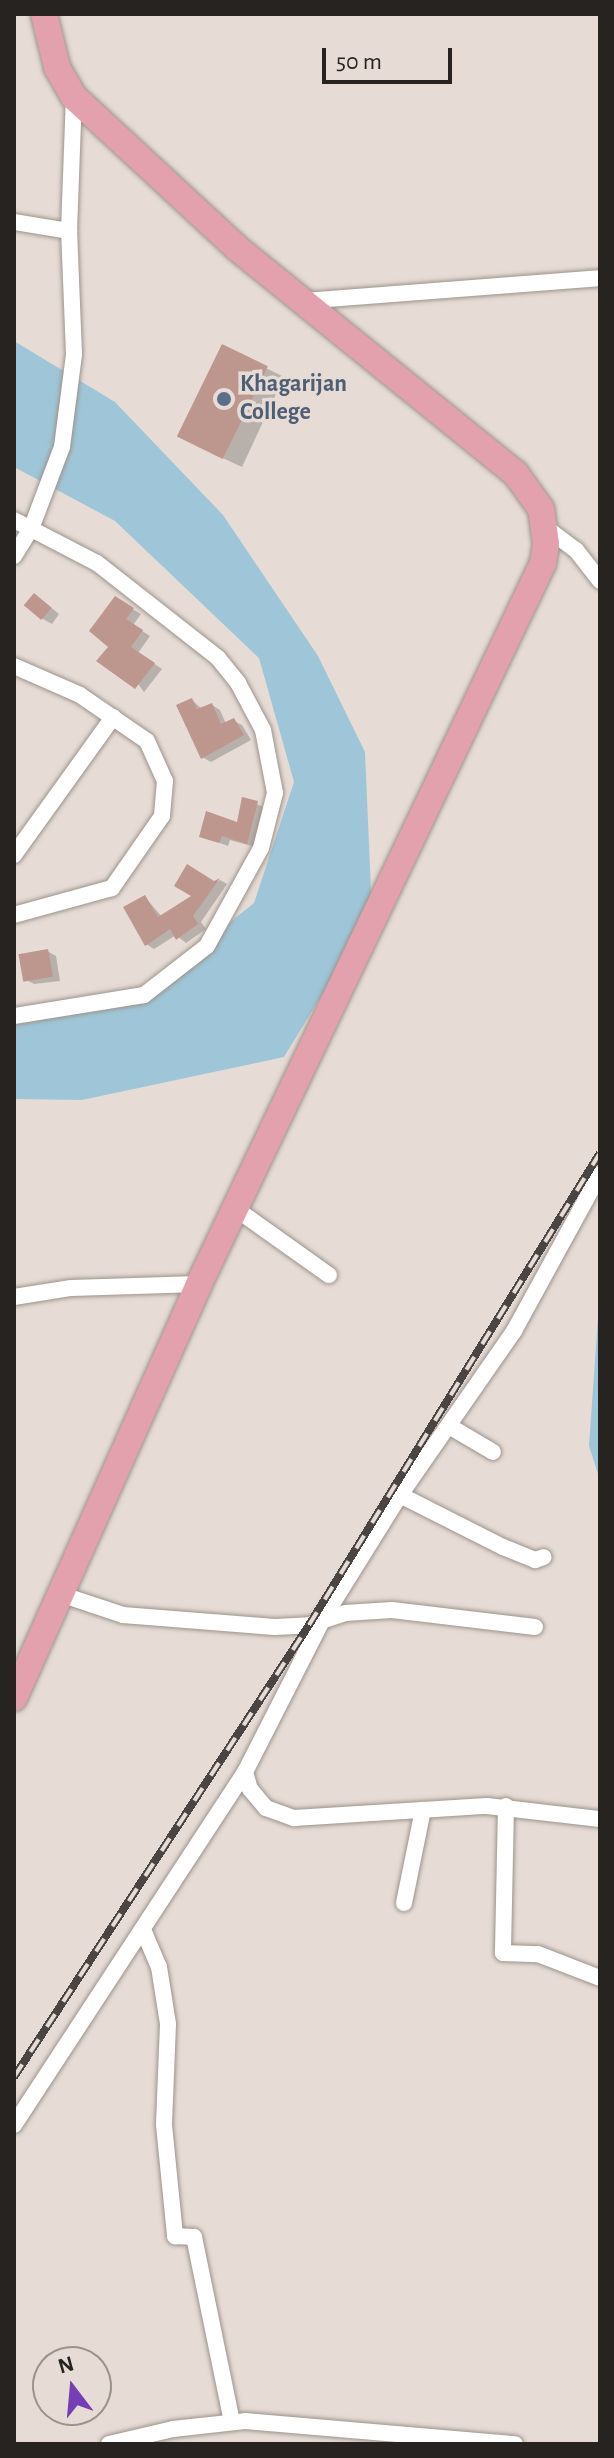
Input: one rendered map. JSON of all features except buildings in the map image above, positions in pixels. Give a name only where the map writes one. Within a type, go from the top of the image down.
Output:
[{"type":"main road","points":[[14,1698],[63,1595],[199,1284],[543,563],[545,527],[532,492],[516,474],[302,301],[74,97],[57,67],[44,14]]},
{"type":"street","points":[[14,556],[31,529],[62,447],[74,354],[69,231],[74,97]]},
{"type":"street","points":[[14,222],[69,231]]},
{"type":"street","points":[[302,301],[600,278]]},
{"type":"street","points":[[14,520],[97,563],[218,658],[238,683],[263,730],[275,793],[261,848],[207,946],[144,995],[14,1016]]},
{"type":"street","points":[[545,527],[576,550],[600,581]]},
{"type":"street","points":[[14,666],[80,695],[147,741],[165,781],[162,816],[112,888],[14,915]]},
{"type":"street","points":[[14,855],[113,717]]},
{"type":"street","points":[[14,2125],[144,1932],[245,1772],[324,1617],[400,1495],[514,1331],[600,1174]]},
{"type":"street","points":[[236,1209],[329,1275]]},
{"type":"street","points":[[14,1297],[71,1288],[199,1284]]},
{"type":"street","points":[[449,1426],[493,1452]]},
{"type":"street","points":[[400,1495],[514,1551],[535,1560],[544,1557]]},
{"type":"street","points":[[63,1595],[123,1615],[275,1627],[309,1625],[324,1617],[392,1610],[535,1627]]},
{"type":"street","points":[[245,1772],[250,1789],[266,1808],[294,1818],[506,1806],[600,1819]]},
{"type":"street","points":[[506,1806],[503,1953],[538,1954],[600,1978]]},
{"type":"street","points":[[404,1903],[423,1810]]},
{"type":"street","points":[[144,1932],[159,1967],[168,2024],[164,2125],[175,2236],[194,2237],[232,2422]]},
{"type":"street","points":[[109,2444],[173,2429],[232,2422],[515,2444]]},
{"type":"water","points":[[14,341],[115,402],[223,515],[318,656],[365,752],[372,913],[284,1057],[82,1100],[14,1099],[14,1019],[141,994],[254,903],[294,782],[259,658],[115,521],[14,467]]},
{"type":"water","points":[[600,1289],[600,1480],[589,1446]]},
{"type":"railway","points":[[14,2077],[309,1625],[600,1153]]},
{"type":"place","name":"Khagarijan College","points":[[224,399]]}]
